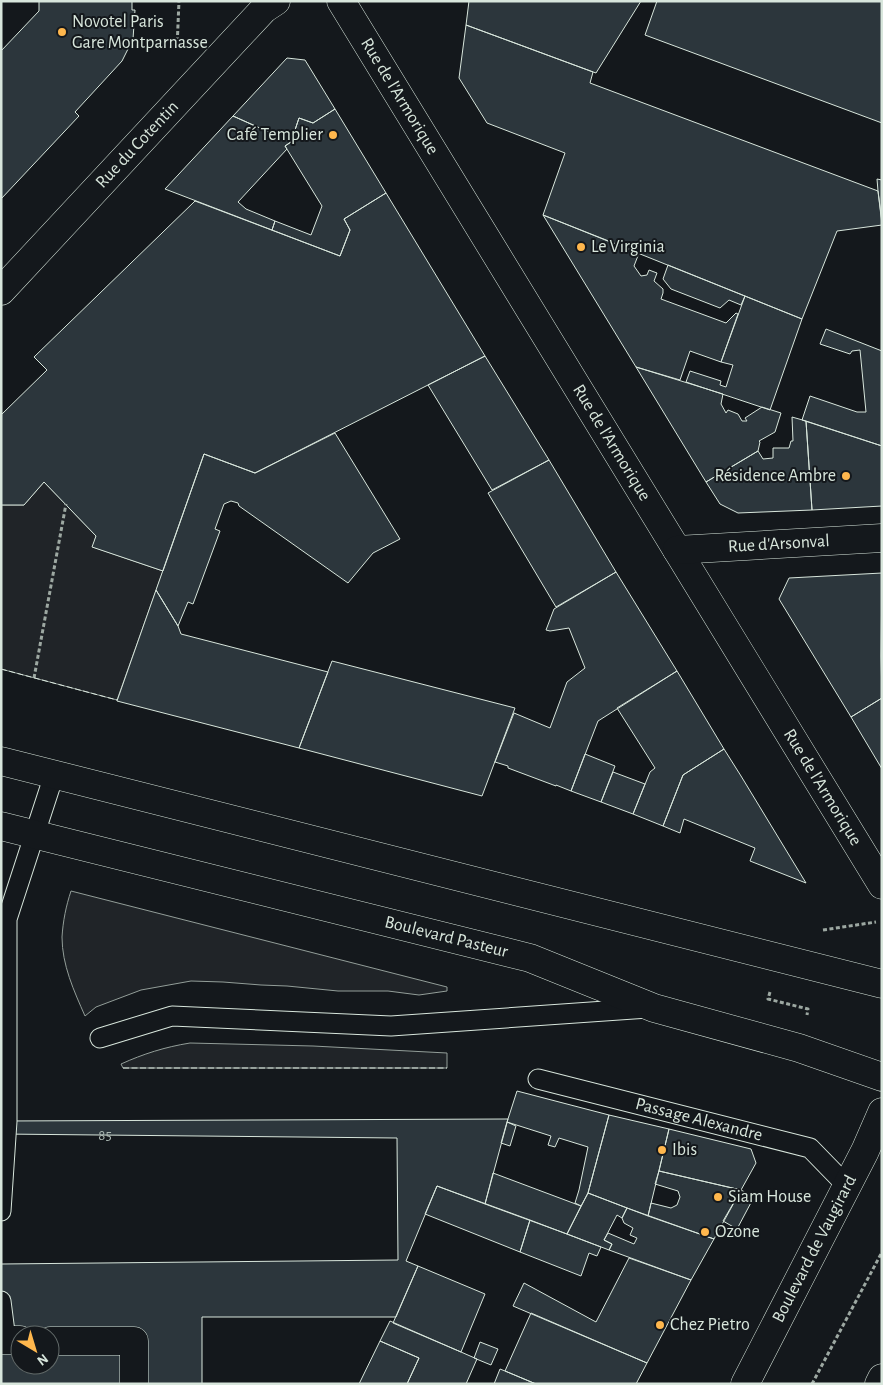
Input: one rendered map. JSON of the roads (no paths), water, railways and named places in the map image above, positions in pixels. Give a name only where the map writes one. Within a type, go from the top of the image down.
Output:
[{"type":"main road","name":"Rue du Cotentin","points":[[1,290],[264,9],[276,1]]},
{"type":"main road","name":"Rue de l'Armorique","points":[[341,1],[882,885]]},
{"type":"main road","name":"Rue d'Arsonval","points":[[677,550],[882,538]]},
{"type":"main road","points":[[1,761],[882,984]]},
{"type":"main road","name":"Boulevard Pasteur","points":[[1,826],[34,836],[530,958],[654,1008],[798,1048],[882,1077]]},
{"type":"main road","name":"Boulevard de Vaugirard","points":[[745,1384],[866,1151],[882,1112]]},
{"type":"main road","points":[[60,1340],[134,1341],[134,1384]]},
{"type":"main road","points":[[878,1384],[882,1378]]},
{"type":"lane","points":[[1,1211],[8,1121],[7,919],[54,775]]},
{"type":"lane","points":[[100,1038],[172,1016],[391,1026],[654,1008]]},
{"type":"lane","name":"Passage Alexandre","points":[[538,1079],[810,1148],[847,1186]]},
{"type":"lane","points":[[1,1301],[9,1340]]},
{"type":"place","name":"Novotel Paris Gare Montparnasse","points":[[62,32]]},
{"type":"place","name":"Café Templier","points":[[333,135]]},
{"type":"place","name":"Le Virginia","points":[[581,247]]},
{"type":"place","name":"Résidence Ambre","points":[[846,476]]},
{"type":"place","name":"Ibis","points":[[662,1150]]},
{"type":"place","name":"Siam House","points":[[718,1197]]},
{"type":"place","name":"Ozone","points":[[705,1232]]},
{"type":"place","name":"Chez Pietro","points":[[660,1325]]}]
